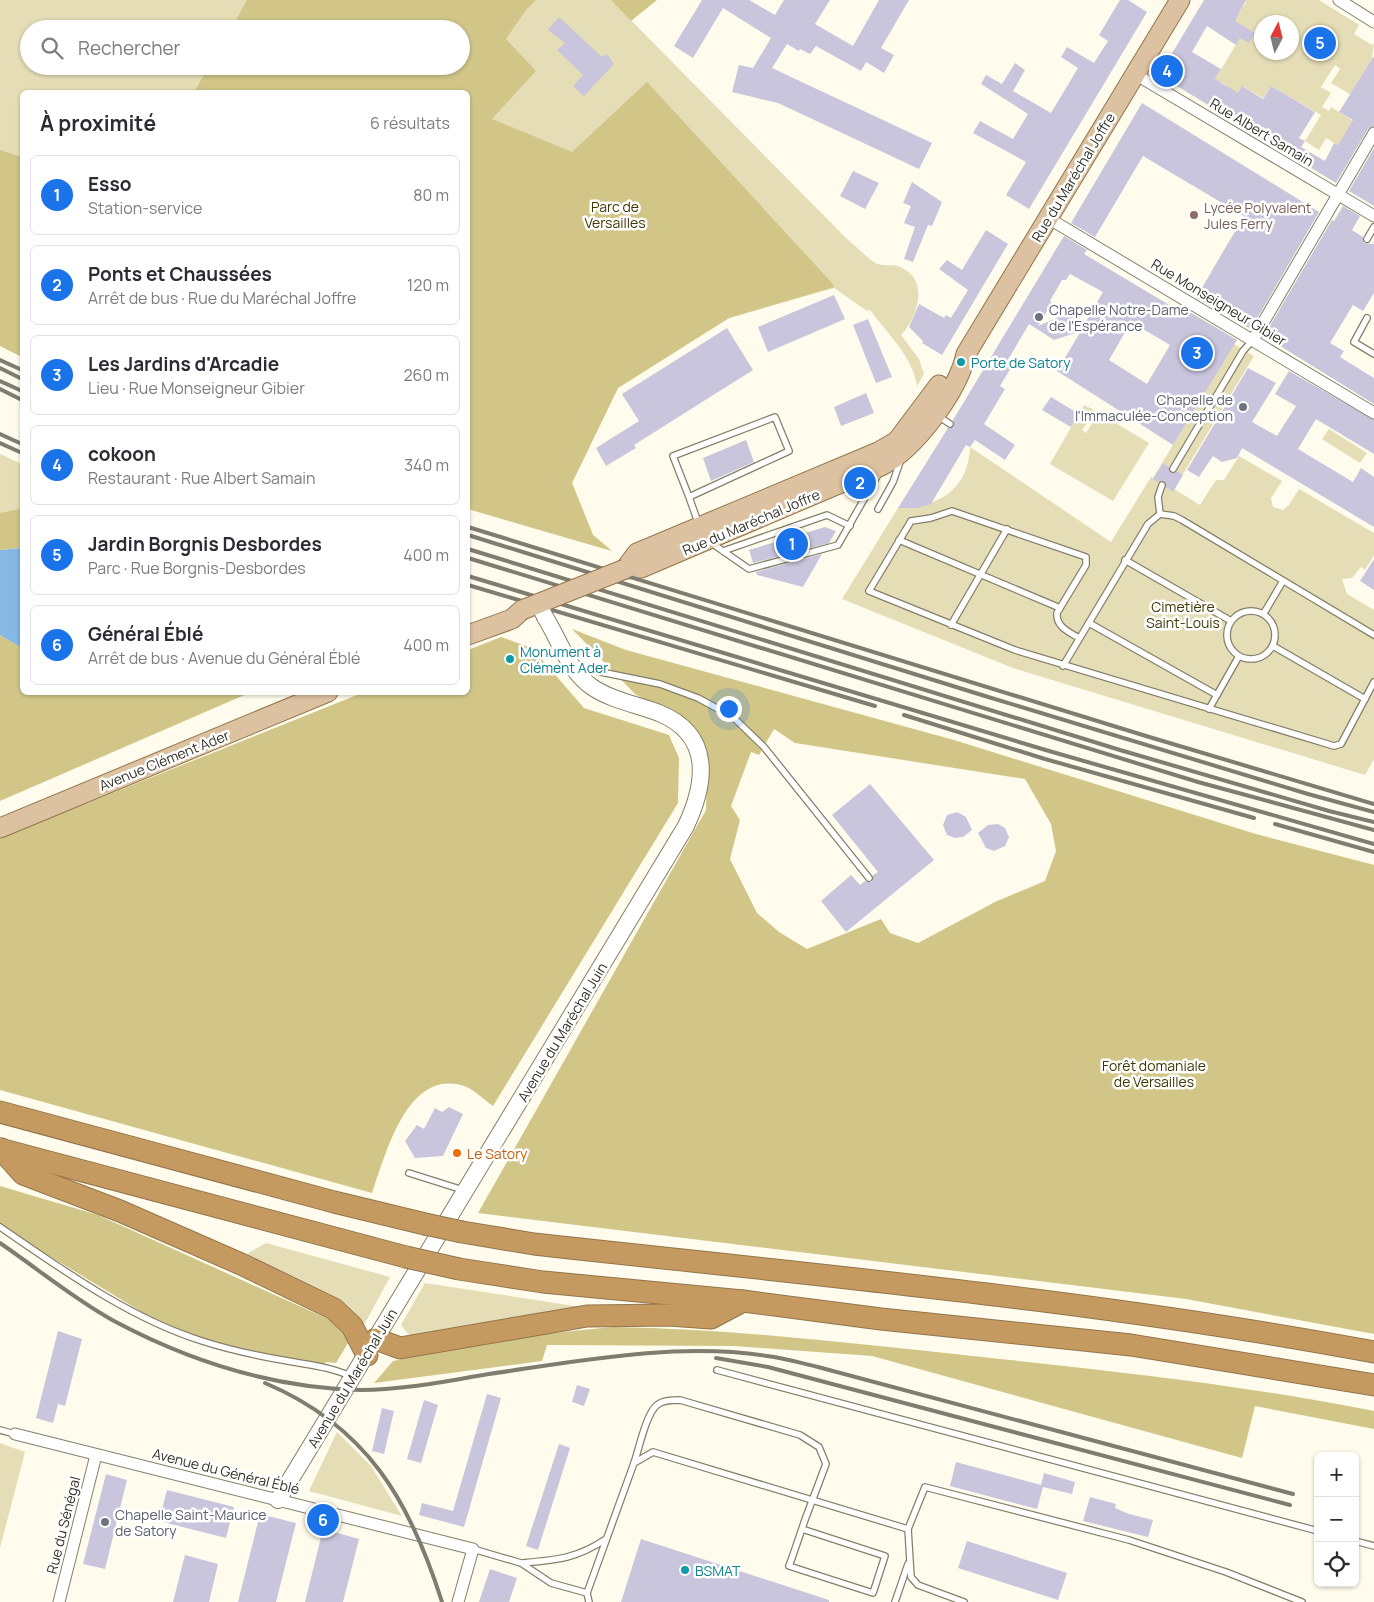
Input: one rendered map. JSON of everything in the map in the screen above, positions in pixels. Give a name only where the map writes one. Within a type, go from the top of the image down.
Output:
[{"type":"highway","points":[[0,1112],[334,1202],[462,1232],[534,1244],[1086,1305],[1214,1324],[1374,1352]]},
{"type":"highway","points":[[1,1149],[406,1257],[459,1269],[543,1282],[742,1301],[882,1319],[1131,1345],[1374,1385]]},
{"type":"highway","points":[[1,1149],[23,1174],[155,1226],[334,1308],[372,1347],[400,1348],[587,1316],[669,1315],[711,1318],[742,1301]]},
{"type":"main road","name":"Rue du Maréchal Joffre","points":[[536,610],[625,569],[641,568],[881,466],[900,447],[922,433],[929,410],[963,369],[966,354],[1180,0]]},
{"type":"main road","name":"Rue du Maréchal Joffre","points":[[625,569],[637,553],[713,538],[878,452],[900,447]]},
{"type":"main road","points":[[470,623],[494,614],[536,610]]},
{"type":"main road","points":[[470,634],[536,610]]},
{"type":"main road","name":"Avenue Clément Ader","points":[[0,814],[293,695]]},
{"type":"main road","name":"Avenue Clément Ader","points":[[0,828],[321,695]]},
{"type":"street","points":[[1338,0],[1374,22]]},
{"type":"street","name":"Rue Albert Samain","points":[[1135,74],[1374,216]]},
{"type":"street","points":[[1253,340],[1374,133]]},
{"type":"street","name":"Rue Monseigneur Gibier","points":[[1048,218],[1374,413]]},
{"type":"street","name":"Avenue du Maréchal Juin","points":[[278,1500],[686,826],[701,788],[702,770],[698,750],[685,731],[661,714],[605,694],[591,686],[564,655],[536,610]]},
{"type":"street","name":"Avenue du Général Éblé","points":[[15,1434],[473,1549]]},
{"type":"street","name":"Rue du Sénégal","points":[[59,1602],[96,1455]]},
{"type":"street","points":[[458,1602],[473,1549]]},
{"type":"lane","points":[[1367,240],[1374,227]]},
{"type":"lane","points":[[1367,318],[1354,342],[1374,354]]},
{"type":"lane","points":[[1173,469],[1243,351],[1253,340]]},
{"type":"lane","points":[[929,410],[950,424]]},
{"type":"lane","points":[[689,497],[790,451],[775,418],[673,456],[689,497],[713,538],[750,569],[838,545],[878,476],[881,466]]},
{"type":"lane","points":[[878,509],[893,482],[900,447]]},
{"type":"lane","points":[[1160,514],[1158,497],[1162,485]]},
{"type":"lane","points":[[1079,638],[1062,627],[1057,617],[1060,608],[1086,565],[1086,557],[1007,529],[947,512],[932,518],[911,521],[869,591],[951,625],[1063,666],[1337,746],[1341,744],[1374,682]]},
{"type":"lane","points":[[1063,666],[1125,560],[1148,524],[1160,514],[1174,516],[1182,520],[1374,635]]},
{"type":"lane","points":[[713,538],[827,515],[850,526]]},
{"type":"lane","points":[[951,625],[1007,529]]},
{"type":"lane","points":[[899,540],[1060,608]]},
{"type":"lane","points":[[1125,560],[1231,621]]},
{"type":"lane","points":[[1264,614],[1283,581]]},
{"type":"lane","points":[[1246,611],[1264,614],[1274,624],[1276,632],[1273,646],[1262,657],[1255,659],[1240,656],[1229,644],[1228,628],[1231,621],[1237,614],[1246,611]]},
{"type":"lane","points":[[1089,623],[1217,695]]},
{"type":"lane","points":[[1273,646],[1365,699]]},
{"type":"lane","points":[[1209,709],[1240,656]]},
{"type":"lane","points":[[580,674],[591,670],[660,684],[702,700],[733,717],[764,747],[869,878]]},
{"type":"lane","points":[[409,1173],[465,1191]]},
{"type":"lane","points":[[0,1226],[35,1251],[145,1318],[199,1340],[242,1353],[335,1369],[352,1377]]},
{"type":"lane","points":[[717,1370],[1314,1530]]},
{"type":"lane","points":[[589,1602],[587,1593],[651,1412],[658,1404],[667,1400],[680,1400],[800,1435],[819,1447],[826,1464],[812,1500],[789,1566],[873,1593],[885,1556],[802,1529]]},
{"type":"lane","name":"Avenue du Général Éblé","points":[[0,1430],[15,1434]]},
{"type":"lane","points":[[634,1463],[653,1452],[908,1529]]},
{"type":"lane","points":[[964,1602],[918,1586],[911,1577],[908,1529],[925,1487],[1129,1540],[1226,1572],[1302,1602]]},
{"type":"lane","points":[[521,1563],[557,1561],[573,1557],[607,1538]]},
{"type":"lane","points":[[1359,1542],[1374,1546]]},
{"type":"lane","points":[[473,1549],[521,1563],[551,1583],[587,1593]]},
{"type":"lane","points":[[895,1602],[909,1562]]},
{"type":"green space","name":"Parc de Versailles","points":[[0,0],[611,0],[848,240],[875,263],[900,267],[915,280],[918,289],[916,309],[901,335],[919,359],[924,374],[917,386],[915,375],[905,355],[870,310],[867,311],[834,288],[729,318],[618,388],[572,483],[593,535],[612,551],[470,510],[470,90],[20,90],[20,356],[0,346]]},
{"type":"green space","name":"Parc de Versailles","points":[[247,0],[536,0],[526,10],[506,39],[536,71],[492,119],[572,152],[647,82],[834,287],[729,318],[618,388],[572,483],[593,535],[612,551],[470,510],[470,90],[195,90],[204,75],[470,75],[470,20],[236,20]]},
{"type":"green space","points":[[611,0],[657,0],[631,21]]},
{"type":"green space","points":[[1244,0],[1319,0],[1359,25],[1354,34],[1372,45],[1374,43],[1372,58],[1374,60],[1359,80],[1364,83],[1355,97],[1331,83],[1340,69],[1335,65],[1321,87],[1331,93],[1322,107],[1329,111],[1331,107],[1358,124],[1338,145],[1326,138],[1319,150],[1305,141],[1321,115],[1271,86],[1263,98],[1242,86],[1237,95],[1223,83],[1214,81],[1240,38],[1254,33],[1254,60],[1299,60],[1299,15],[1254,15],[1254,32],[1234,21],[1246,2]]},
{"type":"green space","points":[[0,150],[20,156],[20,356],[0,346]]},
{"type":"green space","name":"Cimetière Saint-Louis","points":[[1234,344],[1254,356],[1174,489],[1200,505],[1216,480],[1224,480],[1239,456],[1282,481],[1271,498],[1273,507],[1283,510],[1289,505],[1299,489],[1374,533],[1374,555],[1365,570],[1361,567],[1352,578],[1342,579],[1347,594],[1374,610],[1374,759],[1365,775],[1013,668],[842,599],[898,508],[926,504],[948,494],[964,475],[970,447],[1111,542],[1151,477],[1153,478]]},
{"type":"green space","points":[[1084,405],[1096,411],[1082,430],[1086,433],[1099,413],[1149,443],[1113,501],[1050,464]]},
{"type":"green space","points":[[1329,429],[1367,453],[1360,463],[1322,439]]},
{"type":"green space","points":[[0,454],[20,463],[20,508],[0,513]]},
{"type":"green space","points":[[20,508],[20,548],[0,550],[0,513]]},
{"type":"green space","name":"Forêt domaniale de Versailles","points":[[572,629],[626,650],[954,740],[1256,834],[1374,865],[1374,1334],[1186,1299],[478,1213],[706,810],[707,765],[692,727],[635,694]],"holes":[[[774,729],[795,743],[1025,779],[1051,824],[1056,851],[1045,881],[995,902],[918,943],[890,933],[881,919],[807,949],[779,932],[757,913],[730,859],[740,820],[731,806],[751,752],[759,755]]]},
{"type":"green space","points":[[0,635],[20,647],[20,695],[244,695],[0,801]]},
{"type":"green space","points":[[501,637],[532,648],[584,708],[669,735],[679,758],[678,803],[493,1106],[464,1086],[444,1084],[428,1090],[414,1102],[402,1118],[384,1157],[372,1193],[0,1090],[0,838],[357,695],[470,695],[470,649]]},
{"type":"green space","points":[[0,1186],[98,1215],[337,1323],[344,1332],[348,1343],[336,1363],[326,1362],[323,1367],[202,1339],[145,1314],[0,1226]]},
{"type":"green space","points":[[266,1243],[390,1277],[364,1325],[354,1314],[245,1255]]},
{"type":"green space","points":[[425,1283],[581,1307],[579,1312],[503,1319],[419,1339],[407,1333],[401,1325]]},
{"type":"green space","points":[[613,1327],[659,1328],[798,1338],[1129,1373],[1276,1394],[1374,1411],[1374,1429],[1255,1406],[1242,1458],[872,1356],[734,1346],[547,1345],[542,1361],[374,1383],[393,1361],[521,1336]]},
{"type":"green space","points":[[337,1432],[371,1466],[402,1516],[309,1491]]},
{"type":"green space","points":[[0,1443],[25,1452],[0,1548]]},
{"type":"water","points":[[20,548],[20,647],[0,635],[0,550]]},
{"type":"building","points":[[702,0],[749,0],[775,15],[784,0],[830,0],[815,24],[853,46],[879,0],[909,0],[881,48],[894,55],[884,73],[866,62],[861,71],[816,46],[810,54],[800,49],[799,51],[787,44],[772,68],[932,143],[919,169],[778,103],[732,92],[739,65],[753,68],[771,38],[723,8],[693,58],[674,46]]},
{"type":"building","points":[[1120,0],[1128,0],[1147,12],[1029,209],[1006,195],[1026,162],[973,133],[980,121],[1013,139],[1028,114],[981,84],[986,75],[1002,84],[1015,63],[1025,70],[1013,91],[1051,113],[1078,68],[1061,57],[1067,47],[1094,63],[1108,41],[1099,35]]},
{"type":"building","points":[[1204,0],[1246,0],[1235,21],[1254,32],[1249,43],[1240,38],[1236,45],[1207,26],[1192,52],[1221,69],[1215,79],[1238,93],[1242,86],[1263,99],[1271,86],[1315,112],[1299,138],[1305,141],[1301,147],[1325,161],[1334,143],[1338,145],[1353,120],[1339,112],[1374,56],[1374,126],[1368,129],[1336,183],[1159,75]]},
{"type":"building","points":[[559,17],[602,57],[607,54],[614,64],[584,96],[573,86],[583,75],[557,50],[565,43],[548,30]]},
{"type":"building","name":"Lycée Polyvalent Jules Ferry","points":[[1142,103],[1319,212],[1251,329],[1196,298],[1244,216],[1143,156],[1095,237],[1071,223]]},
{"type":"building","points":[[1374,148],[1374,206],[1349,191]]},
{"type":"building","points":[[853,171],[879,183],[865,209],[840,196]]},
{"type":"building","points":[[912,182],[942,202],[932,226],[928,225],[913,262],[904,259],[915,227],[904,223],[911,206],[903,203]]},
{"type":"building","points":[[1343,206],[1360,216],[1352,230],[1363,237],[1364,243],[1374,244],[1374,293],[1363,311],[1353,305],[1330,343],[1344,351],[1340,357],[1374,378],[1374,404],[1264,336],[1332,220],[1334,221]]},
{"type":"building","points":[[986,230],[1008,244],[942,355],[922,343],[923,341],[909,327],[919,304],[944,318],[946,315],[951,318],[968,290],[939,269],[947,260],[962,270]]},
{"type":"building","points":[[1064,236],[1087,250],[1084,254],[1186,315],[1188,311],[1237,340],[1173,445],[1057,371],[1081,331],[1054,340],[1029,324],[1006,363],[1012,366],[1000,386],[1005,389],[984,424],[1015,445],[1005,460],[975,440],[970,447],[966,445],[931,504],[917,508],[898,508],[948,428],[954,426],[953,420]],"holes":[[[1070,274],[1103,292],[1085,323],[1068,313],[1038,326],[1052,303],[1050,301],[1062,280],[1066,280]],[[1131,322],[1170,345],[1147,384],[1109,360]]]},
{"type":"building","points":[[834,295],[845,319],[768,352],[758,327]]},
{"type":"building","points":[[868,319],[892,377],[876,383],[853,325]]},
{"type":"building","points":[[727,328],[753,370],[634,445],[636,448],[606,466],[596,448],[639,421],[622,394]]},
{"type":"building","points":[[1248,368],[1276,383],[1252,422],[1277,436],[1296,406],[1275,394],[1289,371],[1374,420],[1374,454],[1316,419],[1298,449],[1353,482],[1361,468],[1374,477],[1374,527],[1242,448],[1237,458],[1222,462],[1213,456],[1199,477],[1187,470]]},
{"type":"building","points":[[866,393],[874,413],[841,426],[834,407]]},
{"type":"building","points":[[1051,397],[1079,414],[1071,427],[1042,410]]},
{"type":"building","points":[[746,440],[754,462],[711,481],[703,458]]},
{"type":"building","points":[[1163,463],[1169,467],[1171,473],[1177,471],[1183,475],[1173,492],[1166,487],[1165,482],[1158,482],[1153,479]]},
{"type":"building","points":[[825,527],[836,531],[829,543],[753,563],[749,550]]},
{"type":"building","points":[[822,554],[803,587],[757,575],[756,572]]},
{"type":"building","points":[[1374,559],[1374,590],[1360,581]]},
{"type":"building","points":[[870,784],[934,860],[846,932],[821,901],[851,875],[860,885],[865,881],[872,882],[873,875],[878,872],[832,815]]},
{"type":"building","points":[[957,812],[966,817],[972,830],[963,837],[955,838],[947,835],[943,825],[947,815]]},
{"type":"building","points":[[998,824],[1005,828],[1009,837],[1005,846],[994,851],[986,848],[978,833],[988,825]]},
{"type":"building","points":[[449,1107],[463,1114],[443,1156],[415,1158],[405,1141],[417,1125],[424,1129],[435,1108],[442,1112]]},
{"type":"building","points":[[58,1331],[82,1339],[65,1406],[58,1404],[53,1423],[36,1418]]},
{"type":"building","points":[[577,1385],[590,1389],[584,1406],[572,1402]]},
{"type":"building","points":[[487,1394],[501,1398],[464,1527],[419,1515],[422,1503],[453,1511]]},
{"type":"building","points":[[424,1400],[438,1405],[421,1463],[407,1459]]},
{"type":"building","points":[[382,1408],[394,1411],[384,1454],[372,1451]]},
{"type":"building","points":[[559,1444],[570,1448],[538,1550],[526,1546]]},
{"type":"building","points":[[956,1462],[1041,1485],[1044,1473],[1075,1482],[1072,1494],[1043,1487],[1037,1509],[950,1486]]},
{"type":"building","name":"Chapelle Saint-Maurice de Satory","points":[[106,1474],[127,1480],[105,1569],[83,1564]]},
{"type":"building","points":[[167,1490],[234,1507],[226,1538],[159,1521]]},
{"type":"building","points":[[1090,1497],[1116,1504],[1115,1508],[1129,1514],[1153,1520],[1148,1537],[1083,1521]]},
{"type":"building","points":[[260,1514],[296,1523],[276,1602],[238,1602]]},
{"type":"building","points":[[323,1529],[359,1539],[343,1602],[305,1602]]},
{"type":"building","name":"BSMAT","points":[[641,1539],[829,1600],[829,1602],[621,1602]]},
{"type":"building","points":[[967,1541],[1067,1573],[1058,1600],[958,1568]]},
{"type":"building","points":[[185,1555],[218,1564],[209,1602],[173,1602]]},
{"type":"building","points":[[490,1569],[517,1578],[509,1602],[479,1602]]},
{"type":"railway","points":[[0,360],[20,369]]},
{"type":"railway","points":[[0,368],[20,378]]},
{"type":"railway","points":[[0,381],[20,390]]},
{"type":"railway","points":[[0,389],[20,399]]},
{"type":"railway","points":[[0,434],[20,443]]},
{"type":"railway","points":[[0,443],[20,452]]},
{"type":"railway","points":[[470,528],[1146,736],[1374,804]]},
{"type":"railway","points":[[470,536],[985,696],[1308,794],[1374,812]]},
{"type":"railway","points":[[470,550],[1120,750],[1329,811],[1374,822]]},
{"type":"railway","points":[[470,559],[1198,782],[1374,830]]},
{"type":"railway","points":[[470,577],[1049,751],[1374,844]]},
{"type":"railway","points":[[470,586],[875,706]]},
{"type":"railway","points":[[904,715],[1045,759],[1254,818]]},
{"type":"railway","points":[[1275,824],[1374,852]]},
{"type":"railway","points":[[0,1243],[70,1294],[143,1336],[203,1360],[264,1378],[328,1388],[377,1390],[425,1385],[489,1374],[628,1355],[663,1352],[733,1352],[786,1359],[818,1367],[1293,1494]]},
{"type":"railway","points":[[716,1358],[768,1367],[1290,1505]]},
{"type":"railway","points":[[265,1383],[301,1401],[331,1421],[357,1445],[380,1471],[399,1500],[415,1531],[442,1602]]},
{"type":"place","name":"Jardin Borgnis Desbordes","points":[[1320,43]]},
{"type":"place","name":"cokoon","points":[[1167,71]]},
{"type":"place","name":"Lycée Polyvalent Jules Ferry","points":[[1194,215]]},
{"type":"place","name":"Chapelle Notre-Dame de l'Espérance","points":[[1039,317]]},
{"type":"place","name":"Les Jardins d'Arcadie","points":[[1197,353]]},
{"type":"place","name":"Porte de Satory","points":[[961,362]]},
{"type":"place","name":"Chapelle de l'Immaculée-Conception","points":[[1243,407]]},
{"type":"place","name":"Ponts et Chaussées","points":[[860,483]]},
{"type":"place","name":"Esso","points":[[792,544]]},
{"type":"place","name":"Monument à Clément Ader","points":[[510,659]]},
{"type":"place","name":"Le Satory","points":[[457,1153]]},
{"type":"place","name":"Général Éblé","points":[[323,1520]]},
{"type":"place","name":"Chapelle Saint-Maurice de Satory","points":[[105,1522]]},
{"type":"place","name":"BSMAT","points":[[685,1570]]}]
